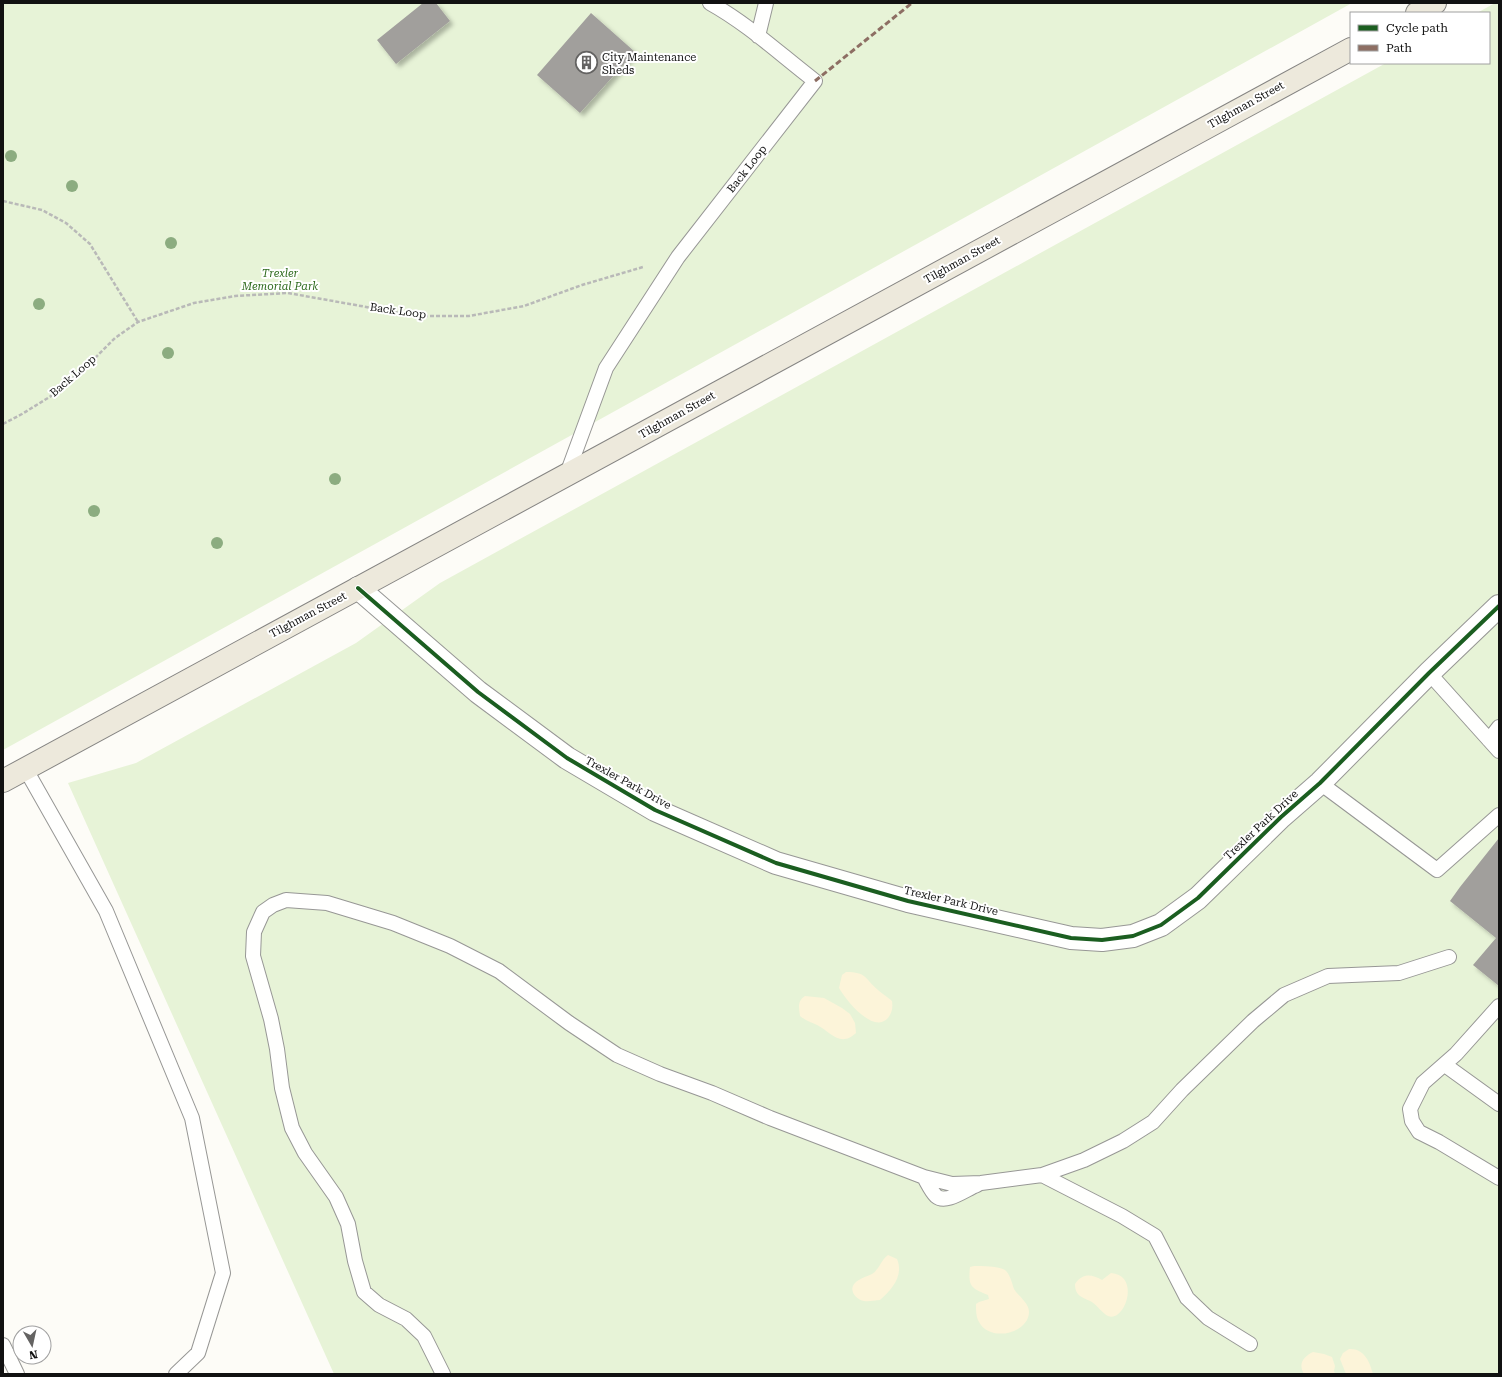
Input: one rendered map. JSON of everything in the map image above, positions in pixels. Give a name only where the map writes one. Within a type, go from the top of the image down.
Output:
[{"type":"main road","points":[[1419,12],[1435,3]]},
{"type":"main road","name":"Tilghman Street","points":[[3,781],[1350,50]]},
{"type":"street","name":"Trexler Park Drive","points":[[358,588],[478,692],[567,758],[655,810],[776,863],[908,902],[1071,938],[1102,940],[1133,936],[1161,924],[1198,898],[1281,817],[1320,782],[1429,673],[1499,606]]},
{"type":"lane","points":[[710,3],[724,11],[758,36],[766,3]]},
{"type":"lane","name":"Back Loop","points":[[568,474],[606,368],[678,257],[815,81],[758,36]]},
{"type":"lane","points":[[1429,673],[1499,751]]},
{"type":"lane","points":[[1489,740],[1499,728]]},
{"type":"lane","points":[[25,768],[106,911],[192,1118],[223,1273],[198,1354],[176,1374]]},
{"type":"lane","points":[[1320,782],[1437,870],[1499,815]]},
{"type":"lane","points":[[443,1374],[424,1336],[406,1319],[379,1305],[364,1292],[345,1217],[336,1197],[305,1153],[292,1128],[282,1088],[277,1049],[271,1019],[253,956],[254,932],[263,912],[273,905],[286,900],[326,903],[393,923],[450,946],[499,971],[617,1055],[770,1118],[924,1177],[952,1184],[980,1183],[1042,1175],[1084,1160],[1123,1141],[1153,1122],[1182,1090],[1253,1021],[1284,995],[1328,976],[1399,973],[1449,957]]},
{"type":"lane","points":[[1498,1009],[1456,1054],[1423,1083],[1410,1109],[1412,1121],[1419,1132],[1439,1142],[1499,1178]]},
{"type":"lane","points":[[1444,1065],[1499,1104]]},
{"type":"lane","points":[[1042,1175],[1122,1216],[1155,1236],[1187,1298],[1208,1318],[1250,1344]]},
{"type":"lane","points":[[3,1345],[18,1374]]},
{"type":"path","points":[[3,201],[42,210],[66,223],[90,244],[138,322]]},
{"type":"green space","name":"Trexler Memorial Park","points":[[3,3],[1352,3],[3,750]]},
{"type":"green space","points":[[1495,3],[1499,3],[1499,1374],[334,1374],[68,783],[136,763],[356,643],[440,583],[1384,64],[1490,64],[1490,12],[1479,12]]},
{"type":"sand","points":[[846,972],[858,973],[865,976],[873,986],[892,1001],[892,1011],[887,1019],[881,1022],[874,1022],[867,1019],[853,1007],[839,988],[842,975]]},
{"type":"sand","points":[[805,996],[824,998],[842,1008],[850,1014],[855,1023],[856,1033],[845,1039],[840,1039],[802,1018],[800,1016],[799,1005],[802,998]]},
{"type":"sand","points":[[888,1255],[897,1259],[899,1265],[896,1282],[880,1300],[866,1301],[858,1299],[852,1289],[855,1283],[872,1274]]},
{"type":"sand","points":[[990,1266],[1005,1270],[1007,1272],[1014,1289],[1029,1309],[1027,1319],[1023,1325],[1016,1330],[1000,1334],[991,1332],[984,1328],[979,1322],[976,1304],[989,1299],[988,1295],[974,1288],[970,1283],[970,1267]]},
{"type":"sand","points":[[1111,1273],[1120,1276],[1126,1282],[1128,1289],[1127,1298],[1120,1313],[1114,1316],[1108,1316],[1092,1302],[1080,1296],[1076,1291],[1075,1284],[1084,1276],[1091,1276],[1102,1280]]},
{"type":"sand","points":[[1349,1349],[1359,1351],[1366,1357],[1373,1374],[1346,1374],[1340,1359],[1343,1353]]},
{"type":"sand","points":[[1313,1352],[1332,1357],[1335,1366],[1335,1374],[1304,1374],[1301,1367],[1302,1361]]},
{"type":"building","points":[[423,3],[436,3],[450,21],[396,64],[377,40]]},
{"type":"building","name":"City Maintenance Sheds","points":[[591,13],[635,52],[580,113],[537,75]]},
{"type":"building","points":[[1499,838],[1499,986],[1473,965],[1496,938],[1450,901]]},
{"type":"marked path","points":[[815,81],[912,3]]},
{"type":"cycle path","points":[[358,588],[478,692],[567,758],[655,810],[776,863],[908,901],[1071,938],[1102,940],[1133,936],[1161,925],[1198,898],[1281,817],[1320,783],[1429,673],[1499,606]]},
{"type":"place","name":"City Maintenance Sheds","points":[[586,63]]}]
